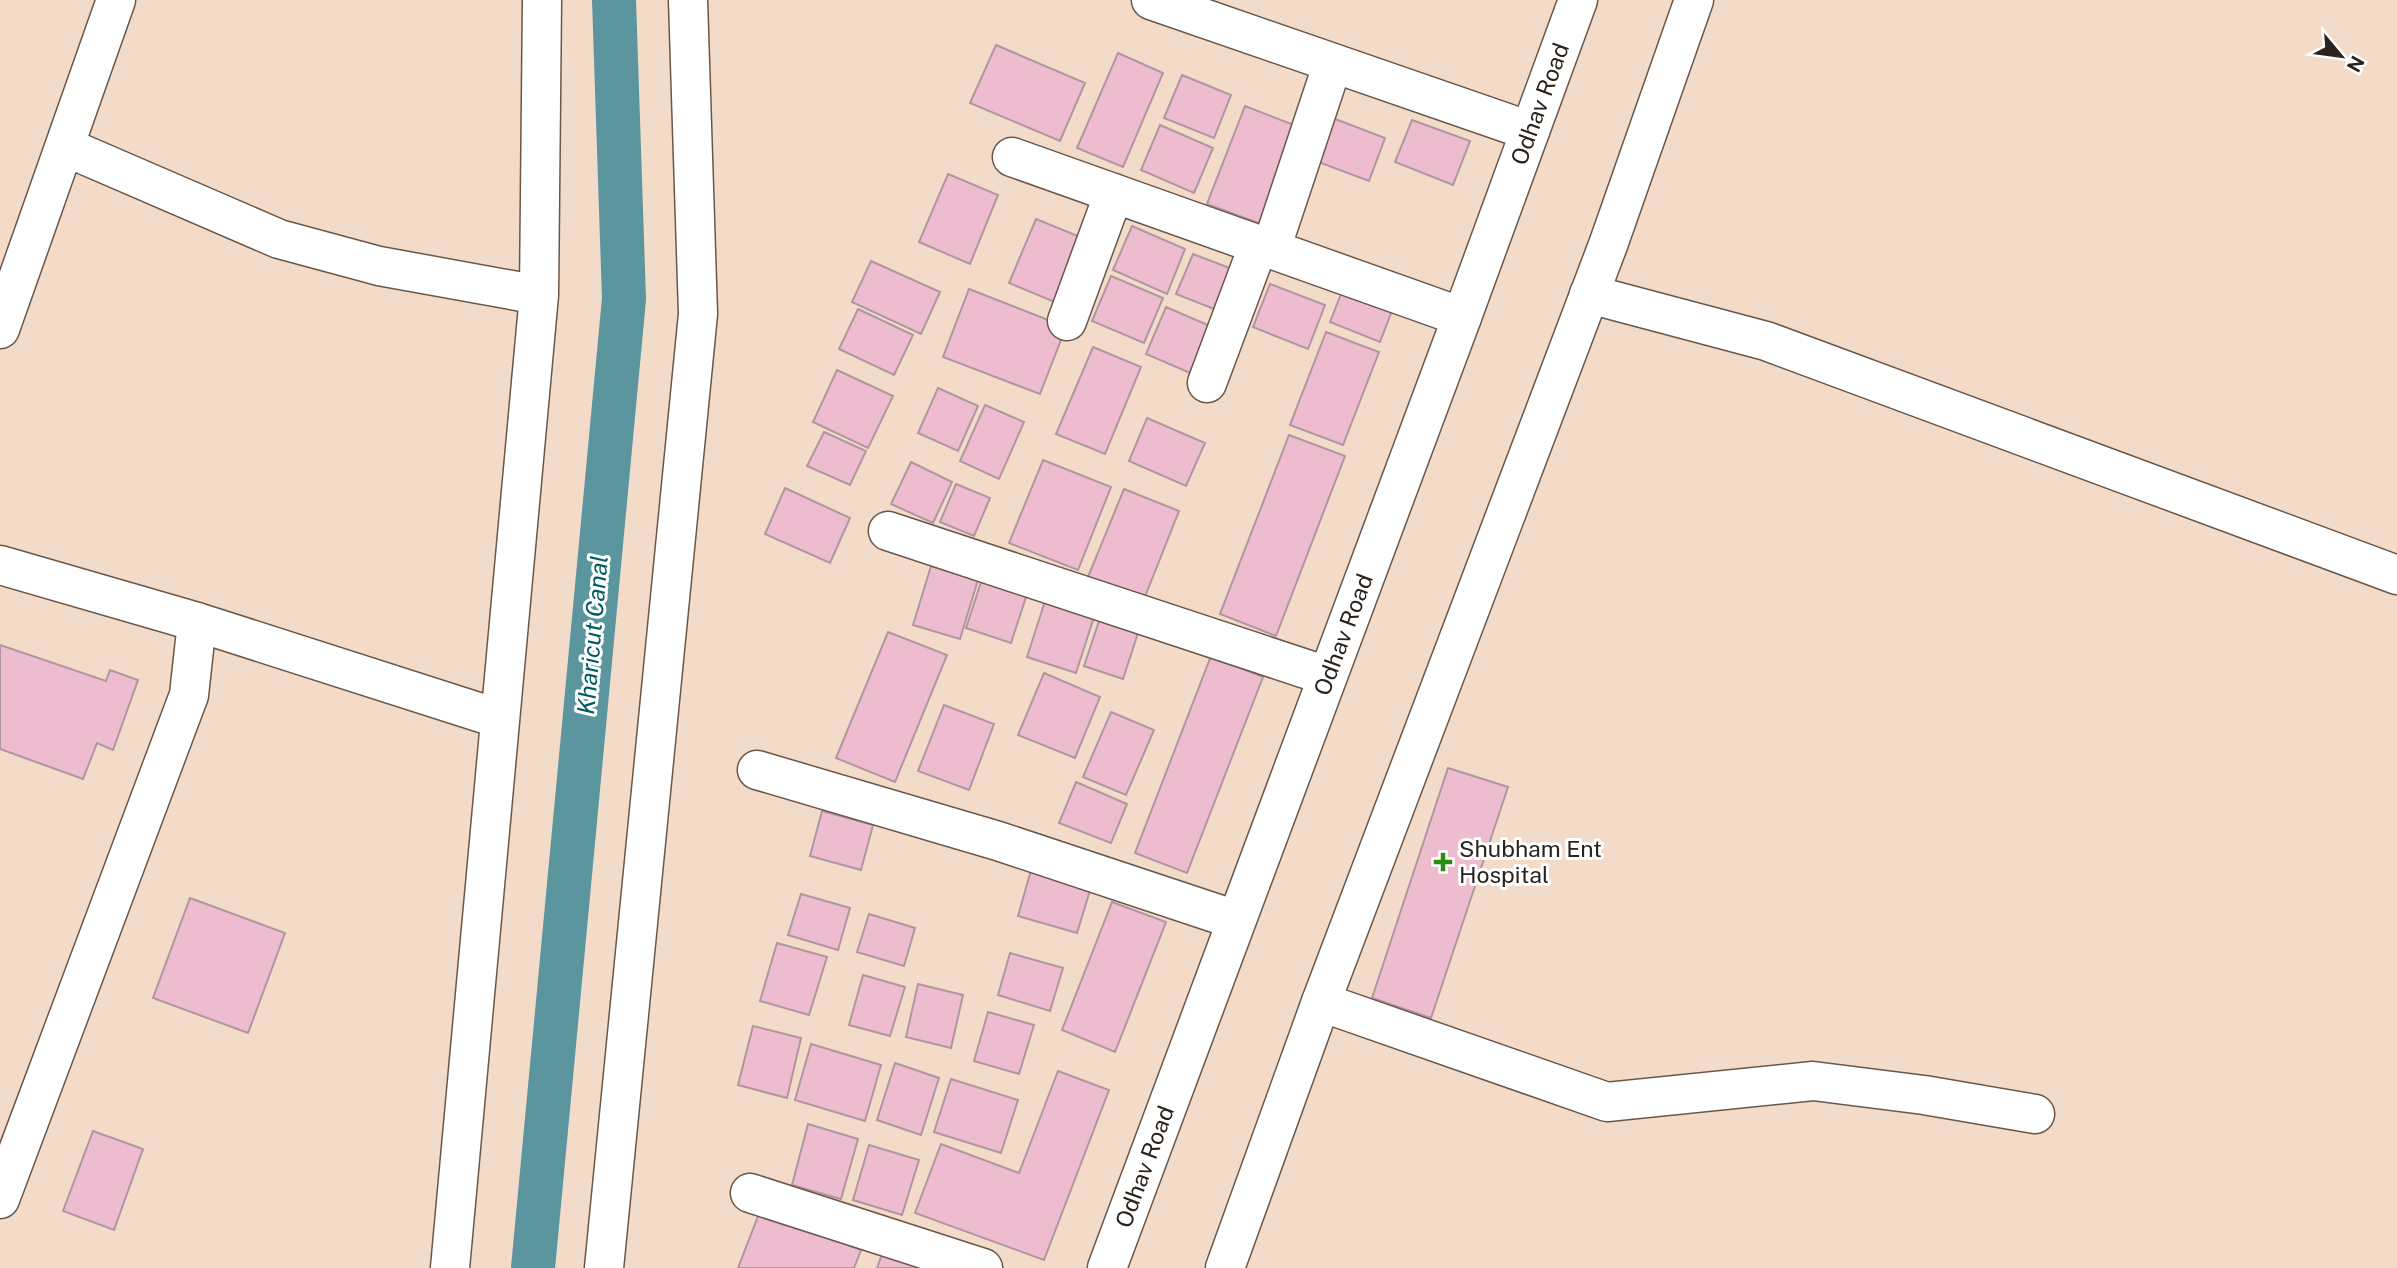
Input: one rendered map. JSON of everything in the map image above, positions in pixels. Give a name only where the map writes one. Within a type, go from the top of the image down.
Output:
[{"type":"street","points":[[0,329],[116,0]]},
{"type":"street","points":[[450,1268],[539,295],[542,0]]},
{"type":"street","points":[[604,1268],[698,313],[688,0]]},
{"type":"street","points":[[1151,0],[1530,131]]},
{"type":"street","name":"Odhav Road","points":[[1107,1268],[1578,0]]},
{"type":"street","points":[[1225,1268],[1321,1002],[1589,295],[1694,0]]},
{"type":"street","points":[[1207,383],[1265,246],[1333,63]]},
{"type":"street","points":[[66,148],[279,239],[379,266],[539,295]]},
{"type":"street","points":[[1012,157],[1462,317]]},
{"type":"street","points":[[1068,321],[1114,193]]},
{"type":"street","points":[[1589,295],[1766,341],[2397,575]]},
{"type":"street","points":[[888,531],[1327,676]]},
{"type":"street","points":[[0,565],[197,622],[500,719]]},
{"type":"street","points":[[0,1199],[188,695],[197,622]]},
{"type":"street","points":[[757,770],[998,841],[1236,920]]},
{"type":"street","points":[[1321,1002],[1607,1102],[1813,1081],[1924,1095],[2035,1114]]},
{"type":"street","points":[[750,1193],[982,1268]]},
{"type":"building","points":[[996,45],[1085,83],[1060,141],[970,103]]},
{"type":"building","points":[[1118,53],[1163,73],[1123,167],[1077,148]]},
{"type":"building","points":[[1182,75],[1231,95],[1214,138],[1164,118]]},
{"type":"building","points":[[1245,106],[1299,127],[1261,224],[1207,204]]},
{"type":"building","points":[[1330,117],[1385,138],[1369,181],[1313,160]]},
{"type":"building","points":[[1412,120],[1470,141],[1453,185],[1395,162]]},
{"type":"building","points":[[1160,125],[1213,148],[1194,193],[1141,170]]},
{"type":"building","points":[[948,174],[998,195],[970,264],[919,242]]},
{"type":"building","points":[[1036,219],[1095,243],[1069,308],[1009,283]]},
{"type":"building","points":[[1132,226],[1185,249],[1167,294],[1113,270]]},
{"type":"building","points":[[1193,254],[1235,270],[1219,311],[1176,294]]},
{"type":"building","points":[[871,261],[940,292],[921,334],[852,302]]},
{"type":"building","points":[[1111,276],[1163,298],[1144,343],[1092,321]]},
{"type":"building","points":[[1270,284],[1325,305],[1308,349],[1253,327]]},
{"type":"building","points":[[969,289],[1066,327],[1040,394],[943,357]]},
{"type":"building","points":[[1343,289],[1393,308],[1380,342],[1330,322]]},
{"type":"building","points":[[1166,307],[1217,329],[1197,376],[1146,354]]},
{"type":"building","points":[[858,309],[913,335],[894,375],[839,349]]},
{"type":"building","points":[[1326,332],[1379,352],[1343,445],[1290,425]]},
{"type":"building","points":[[1093,347],[1141,367],[1105,454],[1056,434]]},
{"type":"building","points":[[837,370],[893,396],[868,448],[813,422]]},
{"type":"building","points":[[938,388],[978,406],[958,451],[918,433]]},
{"type":"building","points":[[985,405],[1024,422],[999,479],[960,461]]},
{"type":"building","points":[[1147,418],[1205,443],[1186,486],[1129,461]]},
{"type":"building","points":[[824,432],[866,451],[850,485],[807,466]]},
{"type":"building","points":[[1289,435],[1345,456],[1276,636],[1220,614]]},
{"type":"building","points":[[1043,460],[1111,487],[1078,570],[1009,543]]},
{"type":"building","points":[[911,462],[952,482],[933,523],[891,504]]},
{"type":"building","points":[[956,484],[990,498],[974,536],[940,522]]},
{"type":"building","points":[[785,488],[850,518],[830,563],[765,534]]},
{"type":"building","points":[[1124,489],[1179,511],[1144,599],[1088,577]]},
{"type":"building","points":[[931,566],[978,580],[960,639],[913,625]]},
{"type":"building","points":[[983,576],[1028,591],[1011,643],[966,628]]},
{"type":"building","points":[[1046,598],[1095,614],[1076,673],[1027,657]]},
{"type":"building","points":[[1101,615],[1140,627],[1123,679],[1084,666]]},
{"type":"building","points":[[888,632],[947,655],[895,782],[836,758]]},
{"type":"building","points":[[0,645],[106,681],[110,670],[138,680],[113,750],[97,743],[83,779],[0,749]]},
{"type":"building","points":[[1211,656],[1263,677],[1187,873],[1135,853]]},
{"type":"building","points":[[1044,673],[1100,697],[1075,758],[1018,735]]},
{"type":"building","points":[[944,705],[994,724],[969,790],[918,771]]},
{"type":"building","points":[[1111,712],[1154,730],[1126,795],[1083,777]]},
{"type":"building","points":[[1448,768],[1508,787],[1431,1018],[1372,998]]},
{"type":"building","points":[[1076,782],[1127,804],[1111,843],[1059,823]]},
{"type":"building","points":[[822,811],[873,825],[861,870],[810,856]]},
{"type":"building","points":[[1032,867],[1092,884],[1077,933],[1018,916]]},
{"type":"building","points":[[801,894],[850,908],[838,950],[788,935]]},
{"type":"building","points":[[190,898],[285,933],[248,1033],[153,998]]},
{"type":"building","points":[[1112,902],[1166,922],[1115,1052],[1062,1030]]},
{"type":"building","points":[[869,914],[915,928],[904,966],[857,952]]},
{"type":"building","points":[[777,943],[827,957],[809,1015],[760,1001]]},
{"type":"building","points":[[1010,953],[1063,968],[1050,1011],[998,995]]},
{"type":"building","points":[[863,975],[905,987],[890,1036],[849,1025]]},
{"type":"building","points":[[918,984],[963,995],[951,1048],[906,1037]]},
{"type":"building","points":[[988,1012],[1034,1025],[1019,1074],[974,1061]]},
{"type":"building","points":[[753,1026],[801,1038],[787,1098],[738,1085]]},
{"type":"building","points":[[811,1044],[881,1065],[865,1121],[795,1100]]},
{"type":"building","points":[[895,1063],[939,1078],[921,1135],[877,1120]]},
{"type":"building","points":[[1058,1071],[1109,1090],[1044,1260],[915,1213],[941,1144],[1019,1173]]},
{"type":"building","points":[[951,1079],[1018,1100],[1001,1153],[934,1132]]},
{"type":"building","points":[[808,1124],[858,1139],[841,1199],[792,1185]]},
{"type":"building","points":[[93,1131],[143,1149],[114,1230],[63,1211]]},
{"type":"building","points":[[869,1145],[919,1160],[902,1215],[853,1200]]},
{"type":"building","points":[[760,1211],[861,1250],[854,1268],[738,1268]]},
{"type":"building","points":[[888,1238],[943,1268],[877,1268]]},
{"type":"waterway","name":"Kharicut Canal","points":[[533,1268],[624,299],[614,0]]},
{"type":"place","name":"Shubham Ent Hospital","points":[[1443,862]]}]
